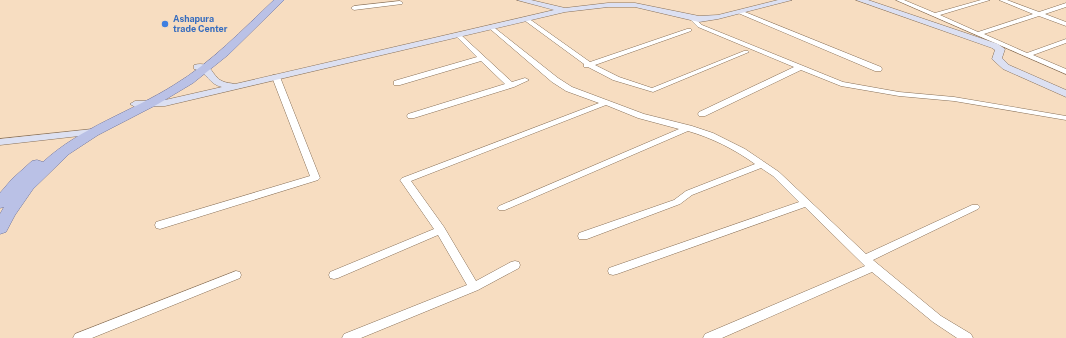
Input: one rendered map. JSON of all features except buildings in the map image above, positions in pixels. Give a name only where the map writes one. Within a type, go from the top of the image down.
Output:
[{"type":"main road","points":[[0,203],[17,182],[40,161],[79,134],[201,68],[270,0]]},
{"type":"main road","points":[[0,227],[20,194],[44,168],[68,148],[93,132],[179,88],[279,0]]},
{"type":"main road","points":[[521,0],[564,10]]},
{"type":"main road","points":[[135,104],[165,103],[564,10],[608,5],[635,5],[699,19],[718,17],[788,0]]},
{"type":"main road","points":[[860,0],[995,46],[1000,49],[997,59],[1006,67],[1066,94]]},
{"type":"main road","points":[[201,68],[222,85],[237,86]]},
{"type":"main road","points":[[0,142],[93,132]]},
{"type":"street","points":[[899,0],[1066,72]]},
{"type":"street","points":[[935,15],[988,0]]},
{"type":"street","points":[[1002,0],[1066,24]]},
{"type":"street","points":[[354,8],[400,4]]},
{"type":"street","points":[[978,34],[1066,6]]},
{"type":"street","points":[[740,12],[878,69]]},
{"type":"street","points":[[692,18],[700,26],[841,84],[899,94],[954,99],[1066,118]]},
{"type":"street","points":[[526,19],[587,65],[601,73],[653,90],[746,52]]},
{"type":"street","points":[[491,27],[555,80],[569,89],[651,119],[689,128],[724,142],[762,164],[776,174],[869,263],[938,319],[967,338]]},
{"type":"street","points":[[587,65],[689,30]]},
{"type":"street","points":[[458,35],[512,85]]},
{"type":"street","points":[[1027,55],[1066,41]]},
{"type":"street","points":[[396,83],[482,58]]},
{"type":"street","points":[[702,114],[799,68]]},
{"type":"street","points":[[160,224],[315,178],[276,77]]},
{"type":"street","points":[[411,116],[525,80]]},
{"type":"street","points":[[474,287],[440,230],[405,180],[605,103]]},
{"type":"street","points":[[502,208],[689,128]]},
{"type":"street","points":[[583,236],[676,202],[689,192],[762,164]]},
{"type":"street","points":[[613,271],[806,203]]},
{"type":"street","points":[[710,338],[869,263],[975,207]]},
{"type":"street","points":[[334,275],[440,230]]},
{"type":"street","points":[[348,338],[474,287],[515,265]]},
{"type":"street","points":[[79,338],[236,275]]},
{"type":"place","name":"Ashapura trade Center","points":[[165,24]]}]
